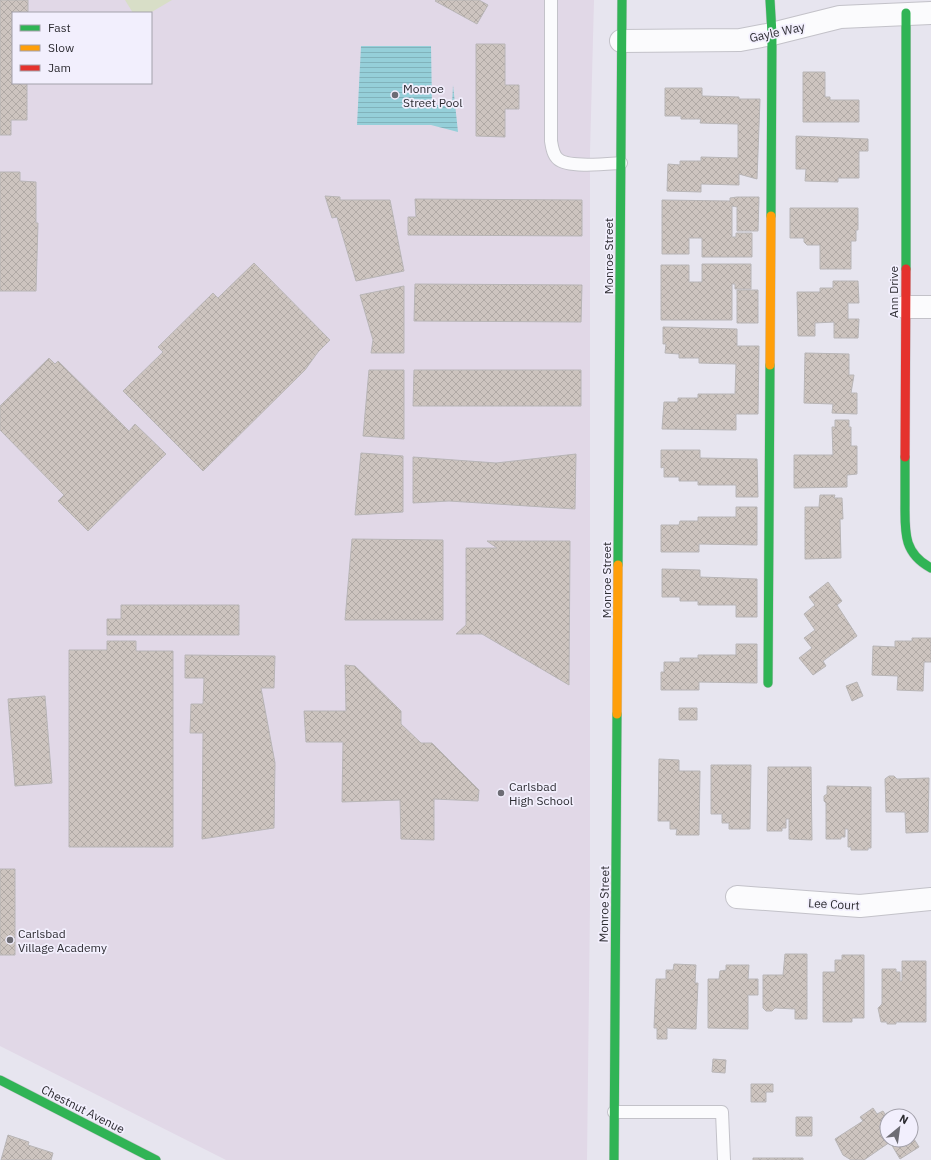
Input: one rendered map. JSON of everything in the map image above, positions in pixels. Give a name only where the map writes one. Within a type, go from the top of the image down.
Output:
[{"type":"main road","name":"Monroe Street","points":[[614,1160],[622,0]]},
{"type":"main road","points":[[768,683],[772,34],[770,0]]},
{"type":"main road","name":"Ann Drive","points":[[906,13],[905,534],[910,552],[927,566]]},
{"type":"main road","name":"Chestnut Avenue","points":[[0,1080],[156,1160]]},
{"type":"street","name":"Gayle Way","points":[[621,41],[740,40],[772,34],[840,17],[931,13]]},
{"type":"street","points":[[905,307],[931,307]]},
{"type":"street","name":"Lee Court","points":[[737,897],[860,906],[931,899]]},
{"type":"lane","points":[[551,0],[551,141],[553,152],[556,158],[565,163],[621,163]]},
{"type":"lane","points":[[614,1112],[722,1112],[724,1160]]},
{"type":"shaded area","name":"Carlsbad High School","points":[[0,0],[594,0],[590,153],[590,904],[587,1160],[226,1160],[0,1046]]},
{"type":"green space","points":[[125,0],[172,0],[152,12],[132,12]]},
{"type":"water","name":"Monroe Street Pool","points":[[361,46],[431,46],[432,105],[452,105],[453,85],[458,132],[431,125],[357,125]]},
{"type":"building","points":[[0,0],[28,0],[28,12],[12,12],[12,84],[27,84],[27,120],[11,120],[11,135],[0,135]]},
{"type":"building","points":[[479,0],[488,5],[477,24],[435,1]]},
{"type":"building","points":[[476,44],[505,44],[505,85],[519,85],[519,109],[505,109],[505,137],[476,136]]},
{"type":"building","points":[[803,72],[825,72],[825,97],[830,97],[830,100],[859,100],[859,122],[803,122]]},
{"type":"building","points":[[665,88],[702,88],[702,96],[760,99],[757,179],[739,174],[739,185],[701,184],[701,192],[667,191],[668,164],[680,165],[680,161],[701,161],[701,157],[738,158],[738,124],[700,123],[701,119],[681,119],[681,116],[665,116]]},
{"type":"building","points":[[796,136],[868,139],[868,151],[859,151],[859,178],[838,178],[838,182],[805,181],[806,169],[796,169]]},
{"type":"building","points":[[0,172],[20,172],[20,181],[36,182],[36,223],[38,223],[36,291],[0,291]]},
{"type":"building","points":[[325,196],[340,197],[340,200],[390,200],[404,271],[356,281],[337,217],[332,218]]},
{"type":"building","points":[[759,197],[758,231],[737,231],[737,207],[732,206],[732,237],[736,237],[736,233],[752,233],[752,257],[702,257],[702,238],[689,238],[689,254],[662,254],[662,200],[730,201],[730,198]]},
{"type":"building","points":[[415,199],[582,200],[582,236],[408,235],[408,217],[416,217]]},
{"type":"building","points":[[790,208],[858,208],[858,230],[856,230],[856,241],[851,241],[851,269],[820,269],[820,245],[807,245],[804,242],[804,238],[790,238]]},
{"type":"building","points":[[254,263],[330,340],[318,352],[305,370],[203,471],[123,391],[163,352],[158,347],[213,293],[218,298]]},
{"type":"building","points":[[702,264],[751,264],[751,289],[735,289],[735,284],[732,284],[732,320],[661,320],[661,265],[689,265],[689,282],[702,282]]},
{"type":"building","points":[[833,281],[858,281],[859,303],[848,303],[848,319],[859,319],[858,338],[834,338],[834,322],[815,323],[815,336],[798,336],[797,292],[820,292],[820,288],[833,288]]},
{"type":"building","points":[[415,284],[582,285],[581,322],[414,321]]},
{"type":"building","points":[[404,286],[404,353],[371,353],[373,340],[360,295]]},
{"type":"building","points":[[737,290],[758,290],[758,323],[737,323]]},
{"type":"building","points":[[663,327],[737,329],[737,346],[759,346],[758,414],[736,414],[736,430],[662,429],[664,402],[678,402],[678,398],[698,398],[698,394],[735,394],[736,364],[699,363],[699,358],[679,358],[679,354],[665,353],[666,344],[663,344]]},
{"type":"building","points":[[805,353],[849,354],[849,375],[854,375],[851,393],[857,393],[857,414],[832,413],[833,404],[804,403]]},
{"type":"building","points":[[49,358],[55,364],[58,361],[129,431],[135,424],[166,454],[88,531],[58,501],[64,495],[0,430],[0,406]]},
{"type":"building","points":[[369,370],[404,370],[404,439],[363,436]]},
{"type":"building","points":[[414,370],[581,370],[581,406],[413,406]]},
{"type":"building","points":[[835,420],[849,420],[849,427],[851,427],[851,446],[857,446],[857,474],[847,475],[847,487],[794,488],[794,455],[833,455],[832,427],[835,427]]},
{"type":"building","points":[[661,450],[700,450],[700,458],[757,459],[758,497],[736,497],[736,485],[698,485],[698,481],[679,481],[679,477],[664,477],[664,467],[661,468]]},
{"type":"building","points":[[361,453],[403,456],[403,512],[355,515]]},
{"type":"building","points":[[576,454],[575,509],[449,501],[413,503],[413,457],[496,463]]},
{"type":"building","points":[[820,495],[835,495],[834,498],[842,498],[843,519],[840,519],[841,558],[805,559],[805,507],[819,507]]},
{"type":"building","points":[[736,507],[757,507],[757,545],[699,544],[699,552],[661,552],[661,525],[679,525],[680,521],[698,521],[698,517],[736,517]]},
{"type":"building","points":[[352,539],[443,540],[443,620],[345,620]]},
{"type":"building","points":[[487,541],[570,541],[569,685],[482,634],[456,634],[466,625],[466,548],[497,548]]},
{"type":"building","points":[[662,569],[700,570],[700,577],[757,579],[757,617],[736,617],[736,605],[698,605],[698,601],[680,601],[680,597],[662,597]]},
{"type":"building","points":[[828,582],[842,601],[837,605],[857,636],[823,661],[826,666],[813,675],[799,658],[812,648],[804,638],[815,630],[804,614],[815,605],[809,597]]},
{"type":"building","points":[[121,605],[239,605],[239,635],[107,635],[107,619],[121,619]]},
{"type":"building","points":[[912,638],[931,638],[931,662],[924,662],[923,691],[897,690],[898,676],[872,675],[873,646],[895,647],[895,641],[912,641]]},
{"type":"building","points":[[107,641],[136,641],[136,651],[173,651],[173,847],[69,847],[69,650],[107,650]]},
{"type":"building","points":[[736,644],[757,644],[757,683],[699,682],[699,690],[661,690],[661,672],[664,672],[664,662],[680,662],[680,658],[698,658],[698,655],[736,655]]},
{"type":"building","points":[[185,655],[275,656],[274,688],[261,688],[275,763],[274,828],[202,839],[203,733],[190,733],[191,704],[203,704],[204,678],[185,678]]},
{"type":"building","points":[[345,665],[355,666],[401,711],[401,724],[421,743],[432,743],[479,790],[478,801],[434,799],[434,840],[401,839],[400,800],[342,802],[343,742],[306,742],[304,711],[346,711]]},
{"type":"building","points":[[857,682],[863,696],[852,701],[846,686]]},
{"type":"building","points":[[45,696],[52,783],[15,786],[8,699]]},
{"type":"building","points":[[679,708],[697,708],[697,720],[679,720]]},
{"type":"building","points":[[659,759],[679,760],[679,771],[700,771],[699,835],[676,835],[677,829],[670,829],[670,821],[658,821]]},
{"type":"building","points":[[711,765],[751,765],[750,829],[729,829],[729,823],[722,823],[722,814],[711,814]]},
{"type":"building","points":[[768,767],[811,767],[812,840],[789,839],[789,819],[786,819],[786,828],[782,828],[782,831],[767,831]]},
{"type":"building","points":[[889,776],[894,776],[897,779],[929,778],[928,832],[906,833],[905,812],[886,812],[885,779]]},
{"type":"building","points":[[827,786],[871,787],[871,848],[868,848],[868,850],[851,850],[851,847],[848,847],[848,829],[845,829],[845,837],[841,837],[841,839],[826,839],[826,803],[824,801],[824,796],[827,794]]},
{"type":"building","points":[[0,869],[15,869],[15,955],[0,955]]},
{"type":"building","points":[[785,954],[807,954],[807,1019],[795,1019],[795,1009],[775,1008],[772,1011],[766,1011],[763,1008],[763,975],[783,975]]},
{"type":"building","points":[[842,955],[864,955],[864,1018],[852,1018],[852,1022],[823,1022],[823,972],[835,972],[835,960],[842,960]]},
{"type":"building","points":[[902,961],[926,961],[926,1022],[896,1022],[896,1024],[887,1024],[887,1022],[881,1022],[878,1008],[882,1004],[882,969],[896,969],[896,972],[900,972],[900,981],[902,981]]},
{"type":"building","points":[[674,964],[696,965],[695,983],[698,983],[696,1029],[667,1028],[667,1039],[657,1039],[657,1028],[654,1028],[656,979],[666,979],[666,970],[673,970]]},
{"type":"building","points":[[726,965],[749,965],[748,979],[758,979],[758,995],[748,995],[748,1029],[708,1028],[708,979],[719,979],[720,971],[726,970]]},
{"type":"building","points":[[713,1059],[726,1060],[725,1073],[712,1072]]},
{"type":"building","points":[[751,1084],[773,1084],[773,1092],[766,1092],[766,1102],[751,1102]]},
{"type":"building","points":[[873,1108],[877,1114],[879,1113],[879,1148],[881,1148],[864,1160],[851,1160],[843,1155],[835,1139],[863,1121],[860,1117]]},
{"type":"building","points":[[796,1117],[812,1117],[812,1136],[796,1136]]},
{"type":"building","points":[[8,1135],[29,1142],[28,1145],[53,1153],[51,1160],[1,1160]]},
{"type":"building","points":[[894,1148],[917,1148],[900,1159]]},
{"type":"building","points":[[753,1158],[803,1158],[803,1160],[753,1160]]},
{"type":"traffic: fast","points":[[618,565],[622,0]]},
{"type":"traffic: fast","points":[[770,0],[772,34],[771,216]]},
{"type":"traffic: fast","points":[[906,13],[906,269]]},
{"type":"traffic: fast","points":[[768,683],[770,365]]},
{"type":"traffic: fast","points":[[905,457],[906,533],[910,549],[915,556],[931,568]]},
{"type":"traffic: fast","points":[[614,1160],[617,714]]},
{"type":"traffic: fast","points":[[0,1080],[156,1160]]},
{"type":"traffic: slow","points":[[770,365],[771,216]]},
{"type":"traffic: slow","points":[[617,714],[618,565]]},
{"type":"traffic: jam","points":[[905,457],[906,269]]},
{"type":"place","name":"Monroe Street Pool","points":[[395,95]]},
{"type":"place","name":"Carlsbad High School","points":[[501,793]]},
{"type":"place","name":"Carlsbad Village Academy","points":[[10,940]]}]
